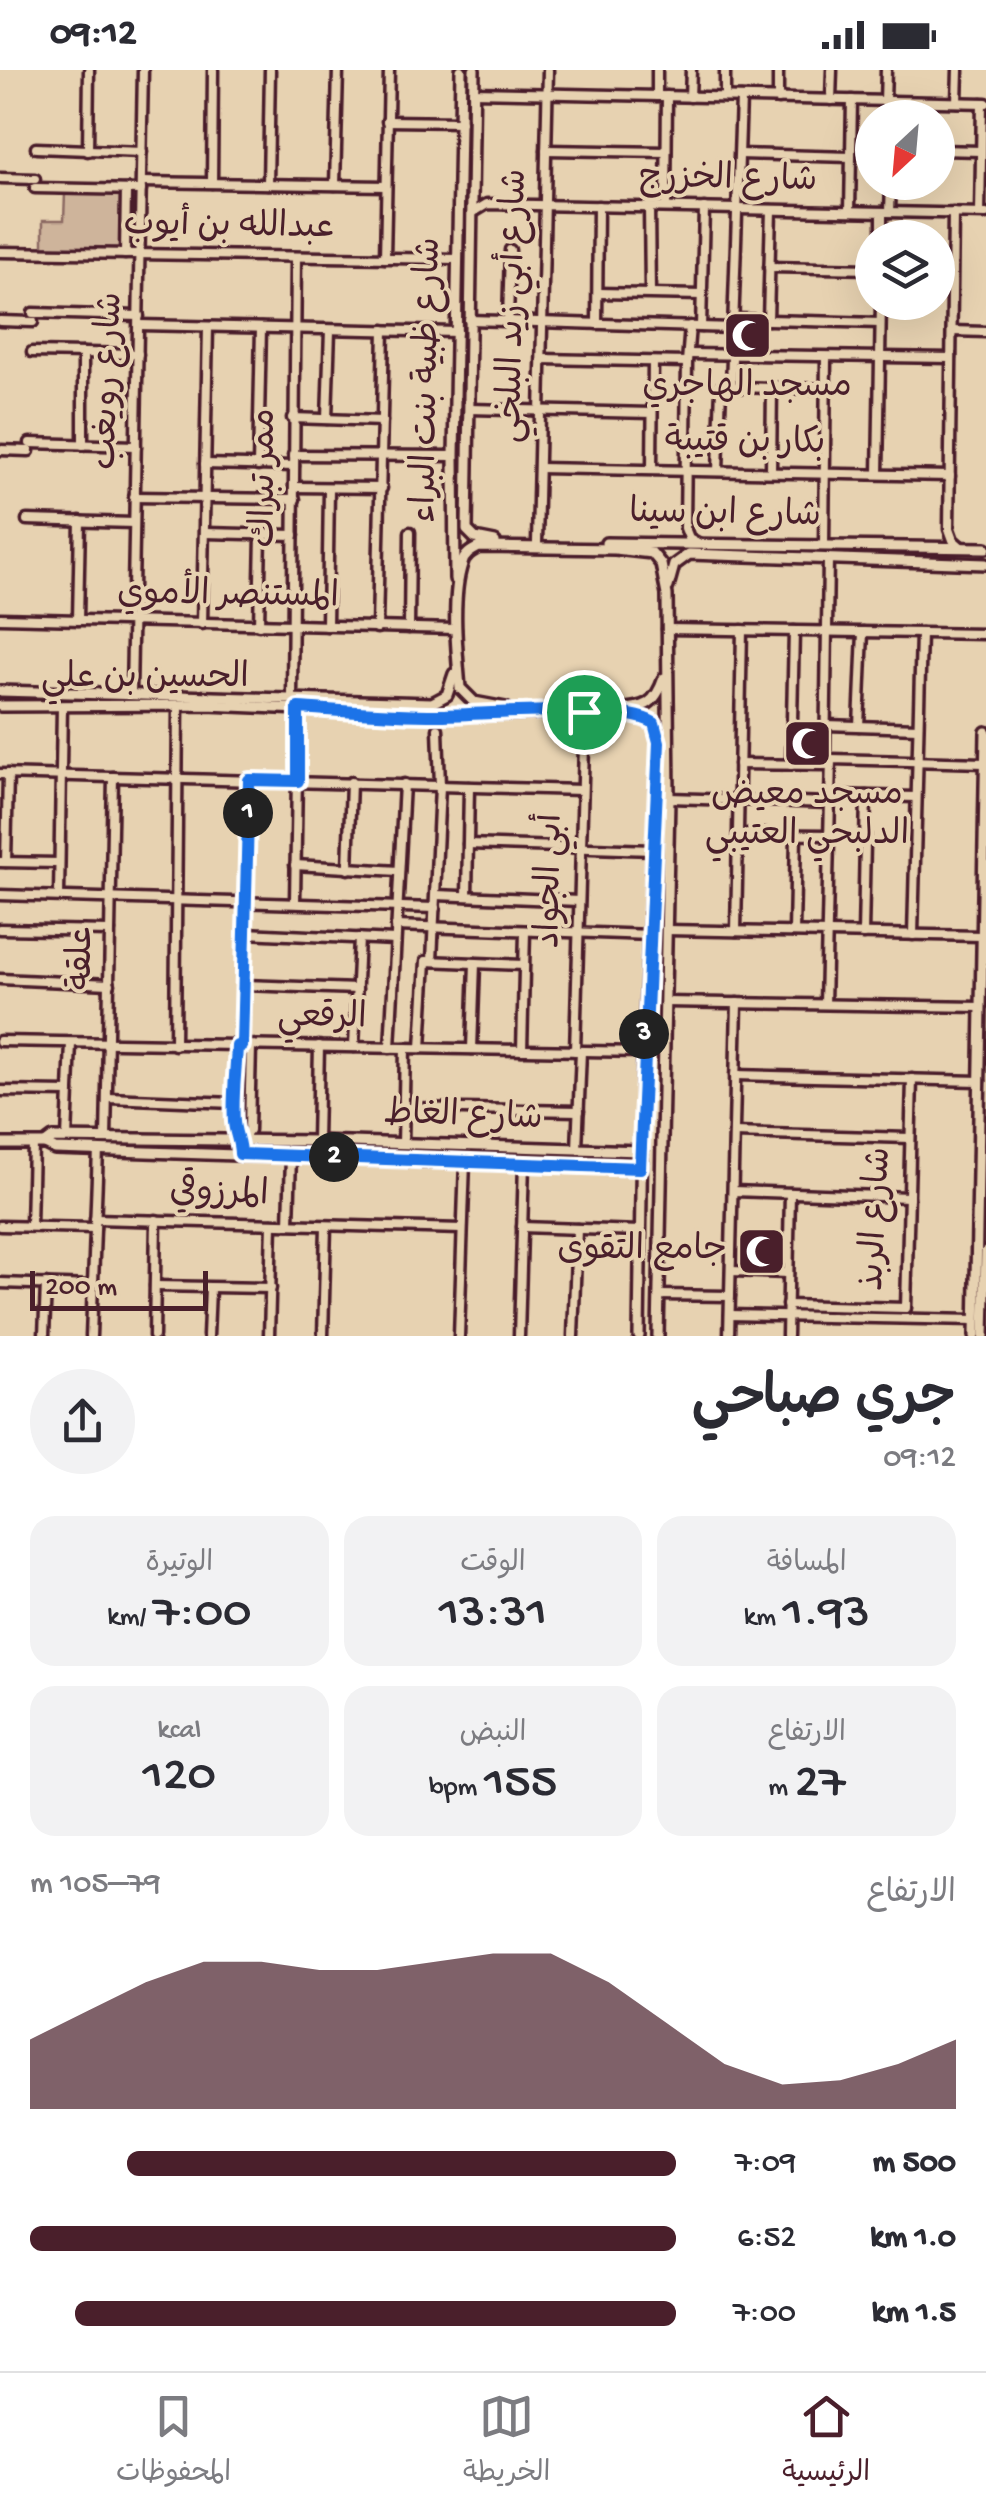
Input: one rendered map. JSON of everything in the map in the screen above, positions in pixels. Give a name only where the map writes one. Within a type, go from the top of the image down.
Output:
[{"type":"street","points":[[88,70],[88,151]]},
{"type":"street","name":"شارع رويغب","points":[[131,694],[143,70]]},
{"type":"street","points":[[212,183],[214,70]]},
{"type":"street","points":[[268,184],[270,70]]},
{"type":"street","points":[[335,186],[338,70]]},
{"type":"street","points":[[386,258],[388,70]]},
{"type":"street","name":"شارع ظبية بنت البراء","points":[[451,690],[456,629],[454,456],[462,70]]},
{"type":"street","name":"شارع ظبية بنت البراء","points":[[467,530],[474,70]]},
{"type":"street","name":"شارع أبي زيد البلخي","points":[[536,542],[548,70]]},
{"type":"street","points":[[657,70],[666,152],[666,207]]},
{"type":"street","points":[[690,97],[691,70]]},
{"type":"street","points":[[724,97],[725,70]]},
{"type":"street","points":[[778,70],[778,99]]},
{"type":"street","points":[[831,100],[832,70]]},
{"type":"street","points":[[886,70],[889,100]]},
{"type":"street","points":[[958,70],[957,102],[984,103],[983,214]]},
{"type":"street","points":[[473,92],[855,100]]},
{"type":"street","points":[[731,387],[740,98]]},
{"type":"street","points":[[850,211],[852,100]]},
{"type":"street","points":[[388,121],[461,122]]},
{"type":"street","points":[[36,148],[142,152]]},
{"type":"street","points":[[546,150],[666,152]]},
{"type":"street","points":[[955,150],[981,151]]},
{"type":"street","points":[[740,154],[851,157]]},
{"type":"street","points":[[0,178],[126,190],[212,183],[386,186]]},
{"type":"street","points":[[125,254],[126,190]]},
{"type":"street","points":[[472,213],[487,204],[473,194]]},
{"type":"street","points":[[885,220],[888,200]]},
{"type":"street","name":"شارع الخزرج","points":[[487,204],[983,214]]},
{"type":"street","points":[[597,324],[598,206]]},
{"type":"street","points":[[650,207],[650,294]]},
{"type":"street","points":[[702,328],[704,208]]},
{"type":"street","points":[[768,320],[771,210]]},
{"type":"street","points":[[935,547],[945,540],[949,528],[954,213]]},
{"type":"street","points":[[508,321],[510,250]]},
{"type":"street","name":"عبدالله بن أيوب","points":[[0,252],[458,259]]},
{"type":"street","name":"ممر تبراك","points":[[292,698],[296,257]]},
{"type":"street","points":[[769,266],[855,269]]},
{"type":"street","points":[[598,293],[702,294]]},
{"type":"street","points":[[0,321],[139,320],[208,327],[457,332]]},
{"type":"street","points":[[470,320],[702,328],[768,320],[880,323]]},
{"type":"street","points":[[878,474],[880,320]]},
{"type":"street","points":[[690,326],[686,532],[698,543]]},
{"type":"street","points":[[202,624],[208,327]]},
{"type":"street","points":[[258,466],[261,328]]},
{"type":"street","points":[[328,419],[330,330]]},
{"type":"street","points":[[376,628],[384,330]]},
{"type":"street","points":[[952,331],[986,332]]},
{"type":"street","points":[[32,352],[138,354]]},
{"type":"street","points":[[82,444],[83,353]]},
{"type":"street","points":[[542,359],[653,362],[731,355],[952,358]]},
{"type":"street","points":[[824,545],[826,357]]},
{"type":"street","points":[[652,470],[653,362]]},
{"type":"street","points":[[718,471],[721,387],[825,389]]},
{"type":"street","points":[[771,472],[772,388]]},
{"type":"street","points":[[468,409],[652,413]]},
{"type":"street","points":[[292,418],[382,420]]},
{"type":"street","points":[[0,450],[82,444],[136,446]]},
{"type":"street","points":[[293,455],[454,456]]},
{"type":"street","points":[[205,464],[294,466]]},
{"type":"street","name":"بكار بن قتيبة","points":[[539,468],[950,476]]},
{"type":"street","points":[[295,487],[382,488]]},
{"type":"street","points":[[327,626],[329,489]]},
{"type":"street","points":[[134,497],[295,499]]},
{"type":"street","points":[[28,520],[134,522]]},
{"type":"street","points":[[78,620],[80,521]]},
{"type":"street","points":[[949,528],[960,547]]},
{"type":"street","name":"شارع ابن سينا","points":[[467,530],[486,542],[986,548]]},
{"type":"street","points":[[409,628],[410,532]]},
{"type":"street","points":[[205,533],[294,535]]},
{"type":"street","points":[[259,625],[261,535]]},
{"type":"street","points":[[796,545],[796,558]]},
{"type":"street","points":[[543,712],[485,706],[465,696],[460,688],[456,629],[462,564],[467,554],[479,547],[652,554],[661,564],[667,595],[670,798],[658,1336]]},
{"type":"street","name":"شارع ابن سينا","points":[[667,595],[674,564],[690,554],[986,566]]},
{"type":"street","points":[[826,1004],[831,799],[826,725],[828,559]]},
{"type":"street","name":"المستنصر الأموي","points":[[0,618],[456,629]]},
{"type":"street","points":[[667,629],[986,634]]},
{"type":"street","points":[[736,930],[742,630]]},
{"type":"street","points":[[791,765],[794,631]]},
{"type":"street","points":[[860,726],[863,632]]},
{"type":"street","points":[[913,935],[921,633]]},
{"type":"street","points":[[584,712],[647,707],[656,699],[667,669]]},
{"type":"street","name":"الحسين بن علي","points":[[0,691],[432,703],[444,699],[451,690]]},
{"type":"street","name":"الحسين بن علي","points":[[0,706],[298,708],[440,715],[584,712],[649,719],[658,731],[659,742],[653,850]]},
{"type":"street","points":[[59,896],[62,706]]},
{"type":"street","points":[[175,1045],[178,706]]},
{"type":"street","points":[[295,902],[298,708]]},
{"type":"street","name":"أبي الجواد","points":[[578,1149],[578,901],[584,712]]},
{"type":"street","points":[[826,725],[918,728]]},
{"type":"street","points":[[421,1048],[436,896],[438,730]]},
{"type":"street","points":[[975,1336],[986,732]]},
{"type":"street","points":[[739,764],[986,763]]},
{"type":"street","points":[[60,863],[3,862],[4,774],[582,790]]},
{"type":"street","name":"علقة","points":[[106,1139],[113,777]]},
{"type":"street","points":[[240,1140],[249,1130],[243,1046],[249,780]]},
{"type":"street","points":[[348,869],[351,782]]},
{"type":"street","points":[[390,1048],[404,784]]},
{"type":"street","points":[[466,896],[469,787]]},
{"type":"street","points":[[863,934],[866,796]]},
{"type":"street","points":[[670,798],[916,797]]},
{"type":"street","points":[[738,834],[830,835]]},
{"type":"street","points":[[794,932],[796,835]]},
{"type":"street","points":[[468,844],[653,850],[643,1052],[639,1336]]},
{"type":"street","points":[[295,865],[399,871]]},
{"type":"street","points":[[0,895],[435,908]]},
{"type":"street","points":[[436,896],[578,901]]},
{"type":"street","points":[[396,926],[651,936]]},
{"type":"street","points":[[0,929],[110,932]]},
{"type":"street","points":[[666,930],[982,936]]},
{"type":"street","points":[[522,1050],[526,931]]},
{"type":"street","points":[[246,934],[395,940]]},
{"type":"street","points":[[354,1047],[359,938]]},
{"type":"street","points":[[429,961],[524,965]]},
{"type":"street","points":[[472,1049],[476,963]]},
{"type":"street","points":[[0,979],[110,984]]},
{"type":"street","points":[[244,986],[357,988]]},
{"type":"street","points":[[665,1002],[981,1007]]},
{"type":"street","points":[[729,1336],[737,1003]]},
{"type":"street","name":"الرقعي","points":[[0,1041],[643,1052]]},
{"type":"street","points":[[67,1138],[71,1043]]},
{"type":"street","points":[[240,1154],[234,1104],[243,1046]]},
{"type":"street","points":[[317,1141],[318,1046]]},
{"type":"street","points":[[403,1144],[405,1048]]},
{"type":"street","points":[[735,1075],[980,1081]]},
{"type":"street","name":"شارع الربذ","points":[[788,1305],[906,1308],[912,1079]]},
{"type":"street","points":[[0,1091],[69,1092]]},
{"type":"street","points":[[108,1098],[234,1104]]},
{"type":"street","points":[[404,1108],[579,1112]]},
{"type":"street","points":[[734,1133],[910,1138]]},
{"type":"street","name":"شارع الغاط","points":[[45,1144],[54,1138],[240,1140],[641,1151]]},
{"type":"street","name":"شارع الغاط","points":[[0,1144],[640,1168]]},
{"type":"street","points":[[31,1226],[33,1144]]},
{"type":"street","points":[[91,1336],[98,1150]]},
{"type":"street","points":[[290,1224],[291,1156]]},
{"type":"street","points":[[459,1336],[464,1161]]},
{"type":"street","points":[[519,1336],[524,1163]]},
{"type":"street","points":[[732,1191],[909,1196]]},
{"type":"street","points":[[787,1336],[790,1193]]},
{"type":"street","points":[[154,1336],[156,1220]]},
{"type":"street","name":"المرزوقي","points":[[0,1226],[156,1220],[462,1229]]},
{"type":"street","points":[[270,1336],[272,1224]]},
{"type":"street","points":[[323,1336],[326,1226]]},
{"type":"street","points":[[522,1227],[640,1230]]},
{"type":"street","points":[[573,1336],[577,1228]]},
{"type":"street","points":[[984,1336],[986,1252]]},
{"type":"street","points":[[731,1271],[788,1273]]},
{"type":"street","points":[[0,1282],[93,1286]]},
{"type":"street","points":[[44,1336],[46,1284]]},
{"type":"street","points":[[155,1286],[270,1288]]},
{"type":"street","points":[[208,1336],[210,1288]]},
{"type":"street","points":[[659,1295],[730,1296]]},
{"type":"street","points":[[730,1315],[975,1320]]},
{"type":"shaded area","points":[[65,193],[121,194],[121,252],[43,251],[43,220],[64,220]]},
{"type":"place","name":"مسجد الهاجري","points":[[747,336]]},
{"type":"place","name":"مسجد معيض الدلبحي العتيبي","points":[[807,744]]},
{"type":"place","name":"جامع التقوى","points":[[762,1251]]},
{"type":"route","points":[[298,708],[440,715],[584,712],[649,719],[658,731],[640,1168],[240,1154],[234,1104],[237,1046],[242,1046],[249,780],[298,781],[298,708]]}]
